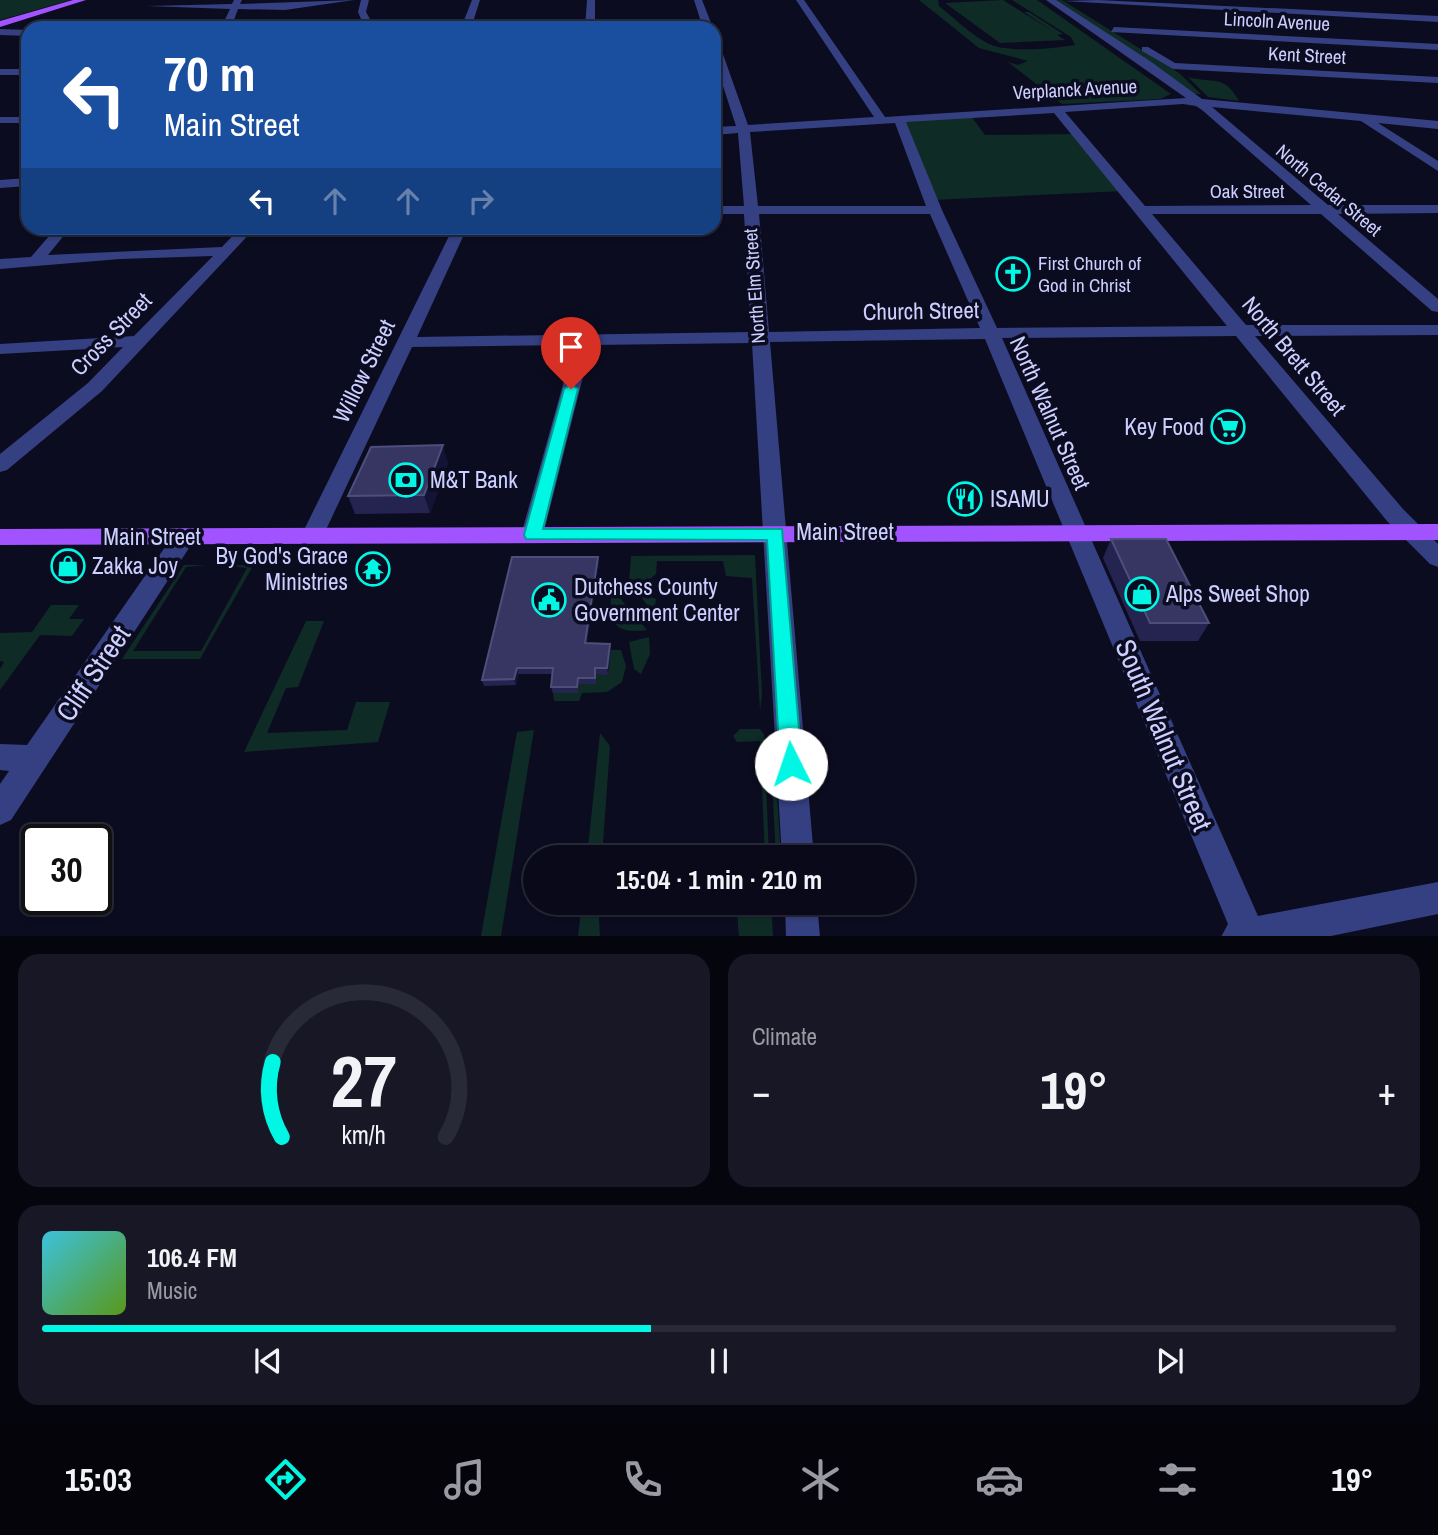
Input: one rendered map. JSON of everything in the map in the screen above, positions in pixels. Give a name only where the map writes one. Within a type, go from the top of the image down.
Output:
[{"type":"main road","points":[[0,24],[82,0]]},
{"type":"main road","name":"Main Street","points":[[0,537],[1438,532]]},
{"type":"street","points":[[151,6],[236,3],[307,6],[350,0]]},
{"type":"street","points":[[365,0],[362,12],[366,21]]},
{"type":"street","points":[[468,21],[476,0]]},
{"type":"street","points":[[590,21],[591,0]]},
{"type":"street","points":[[698,0],[706,21]]},
{"type":"street","name":"North Walnut Street","points":[[800,0],[891,119],[935,210],[1079,533]]},
{"type":"street","name":"North Cedar Street","points":[[1050,0],[1146,63],[1438,307]]},
{"type":"street","points":[[1067,0],[1438,19]]},
{"type":"street","points":[[1067,0],[1114,30]]},
{"type":"street","points":[[229,21],[236,3]]},
{"type":"street","name":"Lincoln Avenue","points":[[1114,30],[1438,47]]},
{"type":"street","name":"Kent Street","points":[[1114,30],[1173,66],[1438,80]]},
{"type":"street","points":[[0,33],[21,33]]},
{"type":"street","name":"North Elm Street","points":[[721,65],[744,129],[796,845]]},
{"type":"street","points":[[0,72],[21,72]]},
{"type":"street","name":"Verplanck Avenue","points":[[721,131],[1056,108],[1195,102],[1438,125]]},
{"type":"street","name":"North Brett Street","points":[[1056,108],[1371,488],[1438,558]]},
{"type":"street","points":[[1364,119],[1438,167]]},
{"type":"street","points":[[0,120],[21,120]]},
{"type":"street","points":[[0,184],[21,182]]},
{"type":"street","name":"Oak Street","points":[[1140,210],[1438,209]]},
{"type":"street","points":[[721,210],[935,210]]},
{"type":"street","points":[[36,260],[57,235]]},
{"type":"street","name":"Cross Street","points":[[0,465],[95,387],[241,235]]},
{"type":"street","name":"Willow Street","points":[[312,536],[457,235]]},
{"type":"street","points":[[0,264],[225,251]]},
{"type":"street","name":"Church Street","points":[[405,342],[758,339],[1240,329],[1438,330]]},
{"type":"street","points":[[532,535],[584,340]]},
{"type":"street","points":[[0,349],[138,341]]},
{"type":"street","name":"South Walnut Street","points":[[1079,533],[1246,936]]},
{"type":"street","name":"Cliff Street","points":[[0,810],[185,536]]},
{"type":"street","points":[[0,757],[34,759]]},
{"type":"street","points":[[1246,936],[1438,898]]},
{"type":"street","points":[[802,915],[803,936]]},
{"type":"green space","points":[[0,0],[71,0],[0,20]]},
{"type":"green space","points":[[919,0],[938,0],[939,6],[962,26],[995,46],[1029,49],[1075,45],[1071,37],[1012,0],[1037,0],[1171,94],[1160,99],[1062,104],[1008,62],[1018,65],[1028,61],[979,48]]},
{"type":"green space","points":[[1003,0],[1054,32],[1024,12],[1029,12],[1063,34],[1057,35],[1065,40],[1000,43],[945,3]]},
{"type":"green space","points":[[1054,0],[1062,0],[1179,73],[1201,94],[1191,94]]},
{"type":"green space","points":[[1188,77],[1223,83],[1239,101],[1208,97]]},
{"type":"green space","points":[[968,112],[985,135],[1076,134],[1124,191],[931,200],[899,118]]},
{"type":"green space","points":[[755,555],[762,695],[760,710],[752,578],[726,576],[723,561],[657,561],[649,596],[656,599],[654,614],[629,581],[631,556]]},
{"type":"green space","points":[[254,564],[200,659],[122,659],[184,565],[207,565],[186,567],[133,651],[201,651],[247,568],[229,566]]},
{"type":"green space","points":[[613,581],[619,597],[647,630],[633,631],[617,625],[611,612]]},
{"type":"green space","points":[[51,605],[79,605],[69,619],[84,619],[72,636],[40,635],[0,690],[0,669],[4,662],[0,661],[0,633],[32,632]]},
{"type":"green space","points":[[306,621],[324,621],[298,687],[286,688],[267,733],[347,730],[356,702],[390,702],[378,742],[244,752]]},
{"type":"green space","points":[[649,637],[650,654],[641,674],[634,669],[629,642]]},
{"type":"green space","points":[[611,650],[621,650],[626,666],[622,682],[607,692],[582,693],[579,701],[554,701],[553,693],[577,693],[579,684],[595,684],[596,674],[608,674]]},
{"type":"green space","points":[[740,729],[760,729],[764,734],[769,845],[764,845],[760,741],[737,742],[733,736]]},
{"type":"green space","points":[[534,730],[501,936],[481,936],[517,732]]},
{"type":"green space","points":[[600,733],[610,746],[603,845],[588,845]]},
{"type":"green space","points":[[773,734],[780,845],[775,845],[770,741]]},
{"type":"green space","points":[[581,915],[599,915],[600,936],[578,936]]},
{"type":"green space","points":[[737,915],[772,915],[773,936],[739,936]]},
{"type":"building","points":[[443,445],[424,495],[348,496],[371,447]]},
{"type":"building","points":[[1111,539],[1166,539],[1209,623],[1150,623]]},
{"type":"building","name":"Dutchess County Government Center","points":[[512,557],[598,557],[585,643],[610,644],[607,668],[595,668],[595,678],[578,678],[577,687],[551,687],[553,668],[517,668],[514,679],[482,680]]},
{"type":"place","name":"First Church of God in Christ","points":[[1013,274]]},
{"type":"place","name":"Key Food","points":[[1228,427]]},
{"type":"place","name":"M&T Bank","points":[[406,480]]},
{"type":"place","name":"ISAMU","points":[[965,499]]},
{"type":"place","name":"Zakka Joy","points":[[68,566]]},
{"type":"place","name":"By God's Grace Ministries","points":[[373,569]]},
{"type":"place","name":"Alps Sweet Shop","points":[[1142,594]]},
{"type":"place","name":"Dutchess County Government Center","points":[[549,600]]},
{"type":"route","points":[[571,389],[532,535],[775,533],[791,764]]}]
